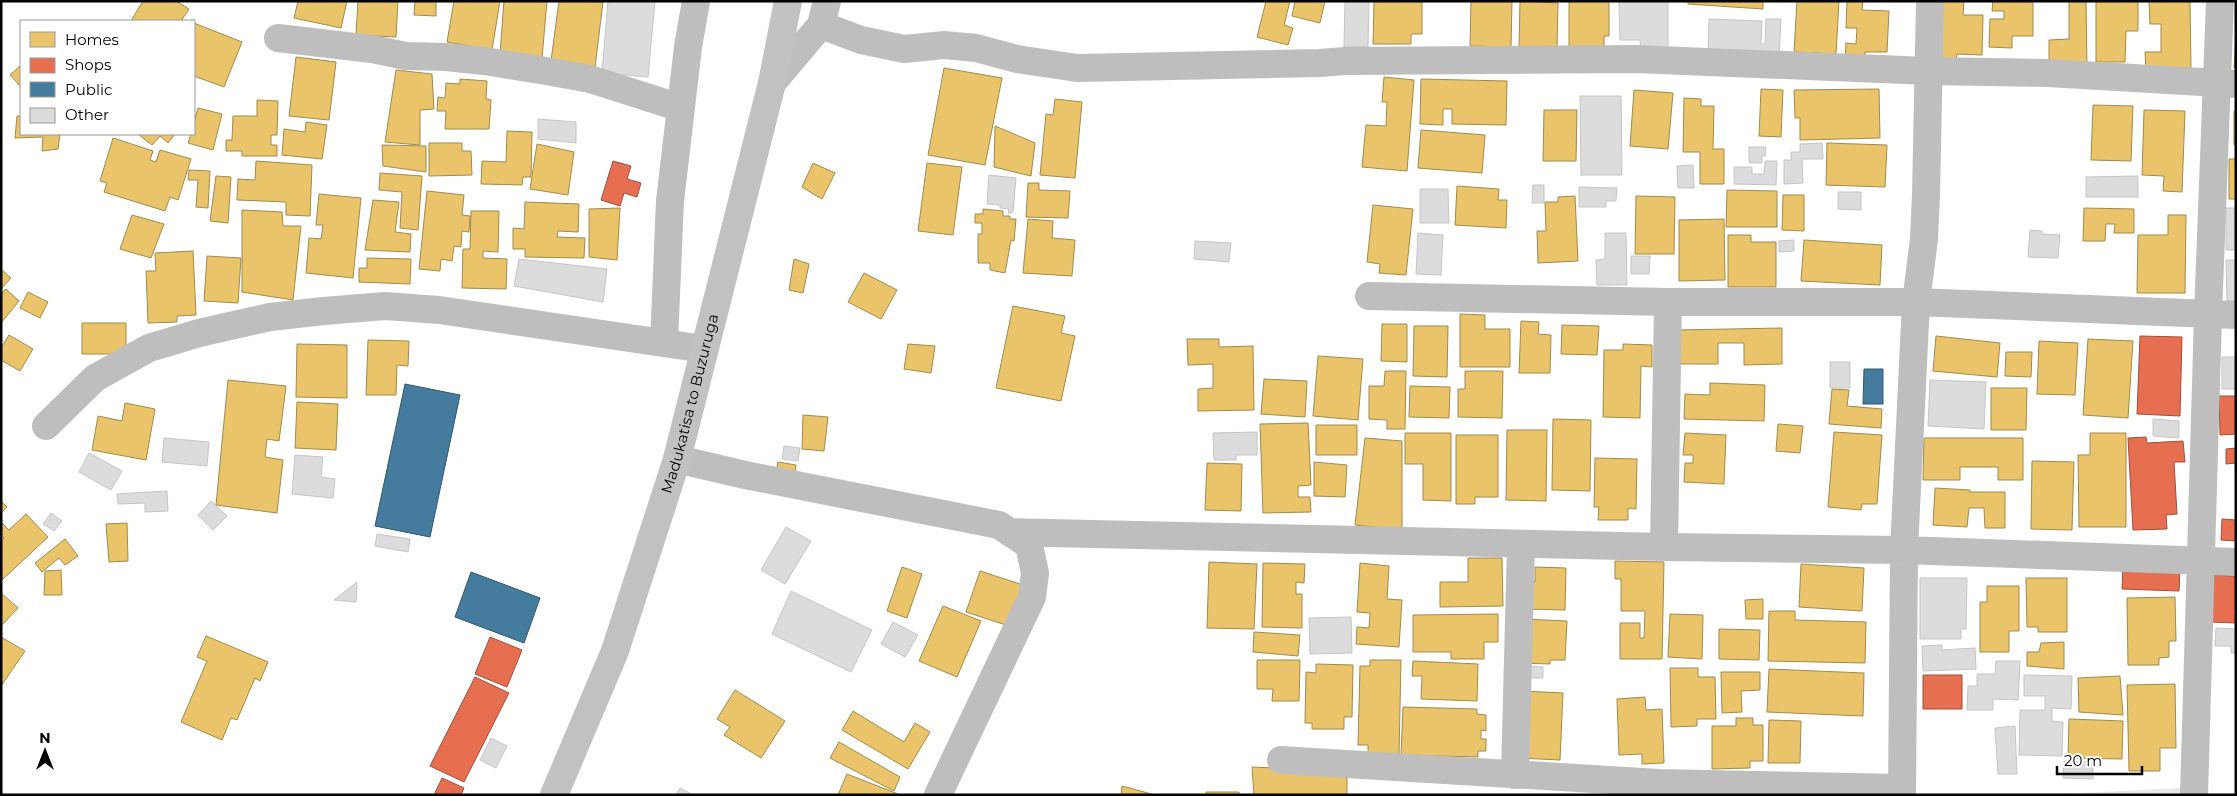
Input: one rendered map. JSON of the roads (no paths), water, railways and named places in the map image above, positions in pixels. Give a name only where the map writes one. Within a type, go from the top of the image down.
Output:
[{"type":"main road","name":"Madukatisa to Buzuruga","points":[[554,795],[615,651],[677,459],[772,83],[788,1]]},
{"type":"street","points":[[664,343],[670,201],[688,47],[696,1]]},
{"type":"street","points":[[1281,760],[1516,774],[1659,789],[1902,791],[1904,550],[1916,302],[1924,239],[1930,1]]},
{"type":"street","points":[[2194,795],[2208,314],[2227,84],[2220,1]]},
{"type":"street","points":[[772,83],[824,13],[861,40],[904,49],[944,45],[976,48],[1017,59],[1077,68],[1345,61],[1635,59],[1928,71],[2048,73],[2227,84]]},
{"type":"street","points":[[278,38],[372,49],[406,56],[446,57],[484,61],[546,71],[590,79],[681,108]]},
{"type":"street","points":[[1370,296],[1668,302],[1916,302],[2236,315]]},
{"type":"street","points":[[1664,547],[1668,302]]},
{"type":"street","points":[[46,426],[95,378],[149,348],[199,333],[270,317],[385,306],[439,310],[704,349]]},
{"type":"street","points":[[677,459],[999,525],[1029,544],[1035,573],[1032,597],[938,795]]},
{"type":"street","points":[[1009,532],[1664,547],[1904,550],[2236,562]]},
{"type":"street","points":[[1516,774],[1521,544]]}]
